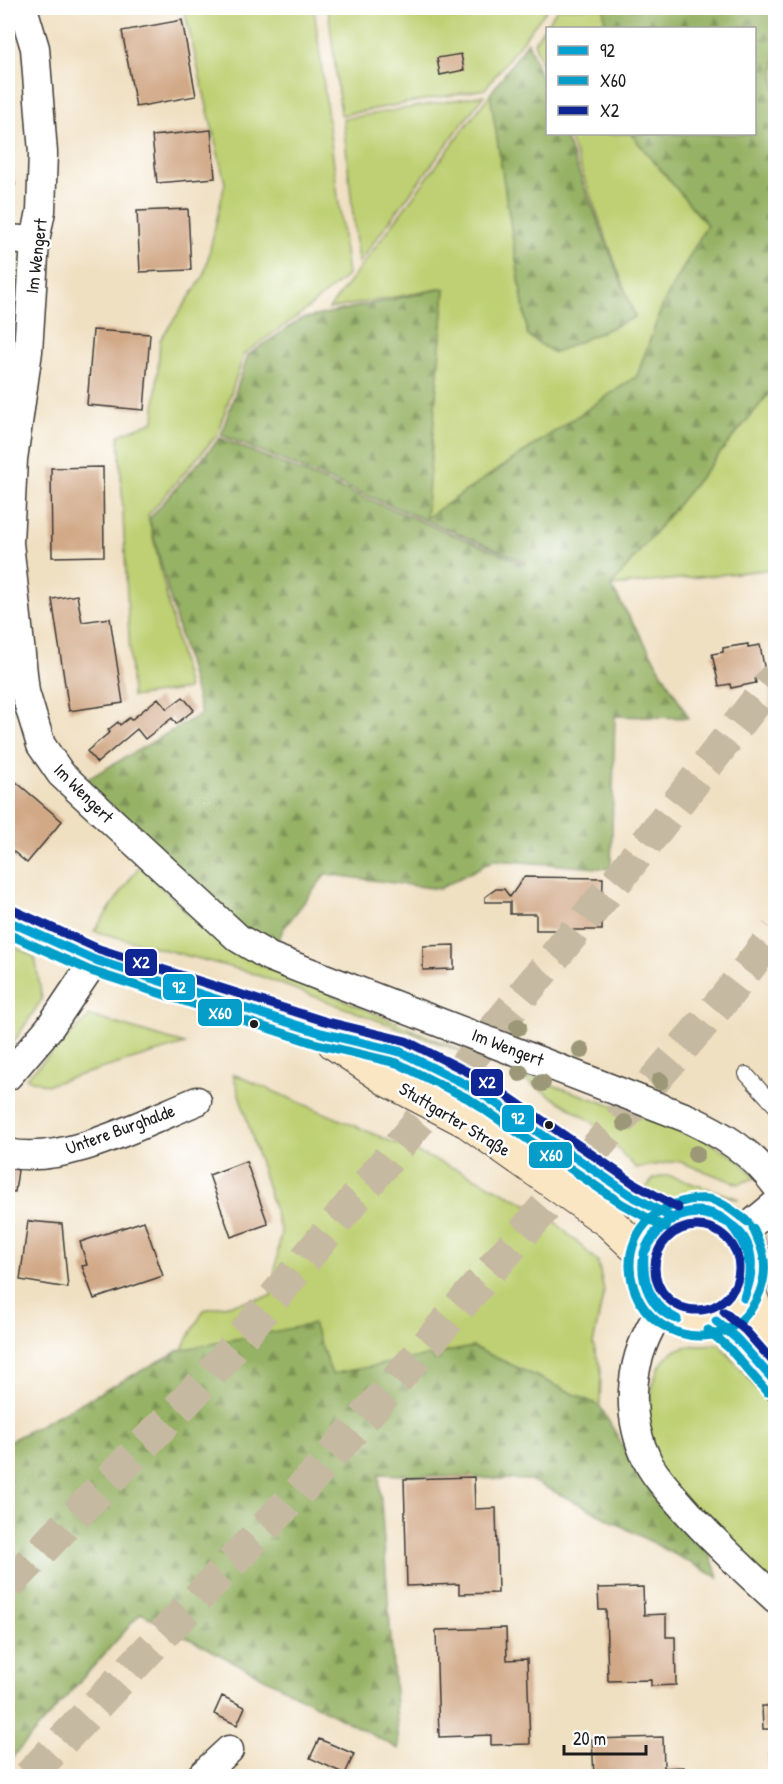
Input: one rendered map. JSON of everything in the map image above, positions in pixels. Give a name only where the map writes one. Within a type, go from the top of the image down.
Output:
[{"type":"main road","name":"Stuttgarter Straße","points":[[8,921],[95,960],[321,1033],[401,1052],[475,1089],[629,1194],[672,1218]]},
{"type":"main road","name":"Stuttgarter Straße","points":[[321,1033],[388,1080],[488,1136],[609,1222],[643,1254]]},
{"type":"main road","points":[[690,1212],[710,1212],[728,1220],[742,1232],[752,1250],[754,1268],[749,1291],[742,1304],[716,1321],[697,1324],[678,1320],[661,1310],[648,1294],[642,1274],[643,1254],[653,1233],[672,1218],[690,1212]]},
{"type":"main road","points":[[749,1291],[758,1317],[776,1340]]},
{"type":"main road","points":[[716,1321],[737,1339],[776,1384]]},
{"type":"street","name":"Im Wengert","points":[[23,8],[35,48],[43,153],[41,211],[21,240],[28,351],[13,459],[9,543],[25,692],[41,745],[61,774],[238,938],[270,957],[687,1118],[713,1130],[756,1160],[776,1185]]},
{"type":"street","points":[[8,1076],[50,1028],[95,960]]},
{"type":"street","name":"Untere Burghalde","points":[[8,1153],[17,1155],[57,1152],[108,1137],[196,1101]]},
{"type":"street","points":[[742,1232],[776,1204]]},
{"type":"street","points":[[661,1310],[648,1329],[635,1364],[634,1406],[638,1434],[648,1463],[671,1494],[715,1544],[776,1599]]},
{"type":"street","points":[[201,1776],[230,1750]]},
{"type":"lane","points":[[746,1074],[776,1107]]},
{"type":"green space","points":[[314,8],[348,275],[302,313],[244,354],[217,435],[148,515],[188,689],[132,697],[119,435],[154,421],[160,340],[204,276],[225,183],[184,9]]},
{"type":"green space","points":[[328,8],[548,8],[485,89],[341,115]]},
{"type":"green space","points":[[558,8],[604,8],[605,27],[546,27],[546,76],[534,42]]},
{"type":"green space","points":[[604,8],[775,8],[775,386],[611,586],[689,718],[615,716],[611,869],[494,860],[439,889],[326,874],[284,928],[270,957],[79,784],[201,714],[149,519],[220,438],[525,564],[526,562],[221,435],[248,355],[301,319],[445,288],[426,518],[637,376],[663,304],[707,225],[632,135],[756,135],[756,27],[605,27]]},
{"type":"green space","points":[[528,42],[546,89],[546,135],[564,135],[635,317],[554,353],[528,336],[490,94]]},
{"type":"green space","points":[[490,94],[528,336],[635,317],[568,135],[632,135],[707,225],[663,304],[637,376],[425,519],[445,288],[329,309]]},
{"type":"green space","points":[[484,95],[358,263],[343,119]]},
{"type":"green space","points":[[775,386],[775,569],[611,586]]},
{"type":"green space","points":[[140,865],[208,934],[256,962],[473,1056],[249,972],[94,931]]},
{"type":"green space","points":[[8,944],[35,957],[42,999],[8,1051]]},
{"type":"green space","points":[[90,1016],[185,1044],[47,1085],[26,1078]]},
{"type":"green space","points":[[507,1069],[699,1136],[740,1160],[756,1178],[738,1184],[678,1161],[636,1168],[591,1121]]},
{"type":"green space","points":[[233,1074],[470,1175],[548,1215],[598,1262],[604,1291],[593,1344],[601,1369],[600,1406],[473,1347],[332,1375],[181,1351],[204,1310],[271,1296],[281,1232]]},
{"type":"green space","points":[[667,1175],[739,1199],[699,1194],[671,1200],[642,1194],[653,1179]]},
{"type":"green space","points":[[313,1324],[332,1374],[473,1347],[600,1406],[630,1458],[707,1549],[719,1578],[530,1480],[379,1474],[399,1749],[141,1613],[8,1762],[8,1442],[180,1350]]},
{"type":"green space","points":[[719,1344],[775,1410],[775,1599],[648,1463],[650,1400],[658,1370],[666,1358],[681,1348]]},
{"type":"building","points":[[182,20],[196,96],[136,107],[122,31]]},
{"type":"building","points":[[461,54],[464,70],[440,75],[437,58]]},
{"type":"building","points":[[211,130],[215,178],[157,183],[152,136]]},
{"type":"building","points":[[8,150],[15,185],[8,187]]},
{"type":"building","points":[[188,209],[191,270],[140,272],[137,211]]},
{"type":"building","points":[[93,330],[150,334],[144,410],[87,405]]},
{"type":"building","points":[[103,467],[104,556],[52,557],[51,468]]},
{"type":"building","points":[[77,595],[82,622],[110,618],[123,703],[69,711],[52,599]]},
{"type":"building","points":[[748,644],[748,647],[760,645],[766,677],[755,679],[756,683],[731,688],[730,684],[719,686],[712,654],[723,652],[723,648]]},
{"type":"building","points":[[776,679],[776,710],[770,710],[769,680]]},
{"type":"building","points":[[183,697],[194,710],[176,724],[172,718],[145,739],[137,729],[97,763],[87,751],[110,732],[108,730],[118,722],[120,725],[129,718],[131,720],[158,698],[167,709]]},
{"type":"building","points":[[15,781],[62,821],[27,863],[8,847],[8,790]]},
{"type":"building","points":[[524,877],[603,878],[602,930],[536,930],[536,914],[510,914],[510,902],[485,902],[485,897],[496,889],[504,889],[510,897]]},
{"type":"building","points":[[454,945],[454,969],[423,970],[423,946]]},
{"type":"building","points":[[246,1161],[268,1224],[231,1237],[209,1175]]},
{"type":"building","points":[[8,1168],[18,1170],[15,1192],[8,1191]]},
{"type":"building","points":[[28,1221],[62,1224],[68,1288],[20,1280]]},
{"type":"building","points":[[144,1221],[163,1276],[94,1299],[82,1266],[87,1265],[80,1242]]},
{"type":"building","points":[[474,1477],[475,1509],[496,1508],[498,1593],[459,1594],[459,1584],[407,1586],[404,1479]]},
{"type":"building","points":[[643,1587],[644,1615],[666,1614],[666,1637],[675,1637],[676,1685],[651,1686],[651,1680],[608,1681],[606,1610],[599,1610],[598,1588]]},
{"type":"building","points":[[506,1628],[507,1660],[527,1659],[530,1744],[491,1745],[491,1735],[439,1737],[436,1630]]},
{"type":"building","points":[[222,1696],[245,1707],[237,1725],[214,1714]]},
{"type":"building","points":[[762,1706],[776,1706],[776,1776],[771,1776],[770,1729],[763,1729]]},
{"type":"building","points":[[663,1737],[664,1768],[684,1767],[684,1776],[594,1776],[592,1739]]},
{"type":"building","points":[[319,1739],[354,1754],[345,1774],[310,1758]]},
{"type":"tunnel","points":[[8,1585],[207,1379],[619,878],[776,676]]},
{"type":"tunnel","points":[[29,1776],[319,1470],[725,998],[776,932]]},
{"type":"transit line","name":"X2","points":[[13,910],[99,949],[324,1021],[406,1041],[482,1079],[635,1184],[678,1208]]},
{"type":"transit line","name":"92","points":[[8,921],[95,960],[321,1033],[401,1052],[475,1089],[629,1194],[672,1218]]},
{"type":"transit line","name":"X60","points":[[8,934],[91,971],[317,1044],[397,1063],[469,1099],[622,1204],[666,1228]]},
{"type":"transit line","name":"X60","points":[[748,1222],[723,1204],[703,1199],[678,1203],[649,1220],[635,1240],[630,1263],[633,1286],[644,1307],[661,1324],[684,1334],[712,1335],[736,1324],[754,1305],[763,1280],[765,1267],[763,1254],[753,1228]]},
{"type":"transit line","name":"92","points":[[644,1253],[658,1229],[680,1214],[692,1211],[705,1212],[718,1216],[730,1224]]},
{"type":"transit line","name":"92","points":[[644,1253],[660,1230],[680,1216],[703,1214],[730,1224]]},
{"type":"transit line","name":"92","points":[[730,1224],[745,1239],[751,1257],[750,1277],[744,1298]]},
{"type":"transit line","name":"92","points":[[730,1224],[742,1242],[748,1259],[749,1277],[744,1298]]},
{"type":"transit line","name":"X2","points":[[697,1226],[713,1229],[727,1238],[736,1252],[739,1268],[736,1284],[727,1298],[713,1307],[697,1310],[681,1307],[667,1298],[658,1284],[655,1268],[658,1252],[667,1238],[681,1229],[697,1226]]},
{"type":"transit line","name":"92","points":[[644,1255],[645,1275],[650,1293],[668,1314],[677,1319]]},
{"type":"transit line","name":"92","points":[[644,1255],[643,1274],[649,1293],[660,1309],[677,1319]]},
{"type":"transit line","name":"X2","points":[[724,1312],[745,1330],[776,1365]]},
{"type":"transit line","name":"92","points":[[716,1321],[737,1339],[776,1383]]},
{"type":"transit line","name":"X60","points":[[708,1330],[729,1348],[767,1392]]}]
